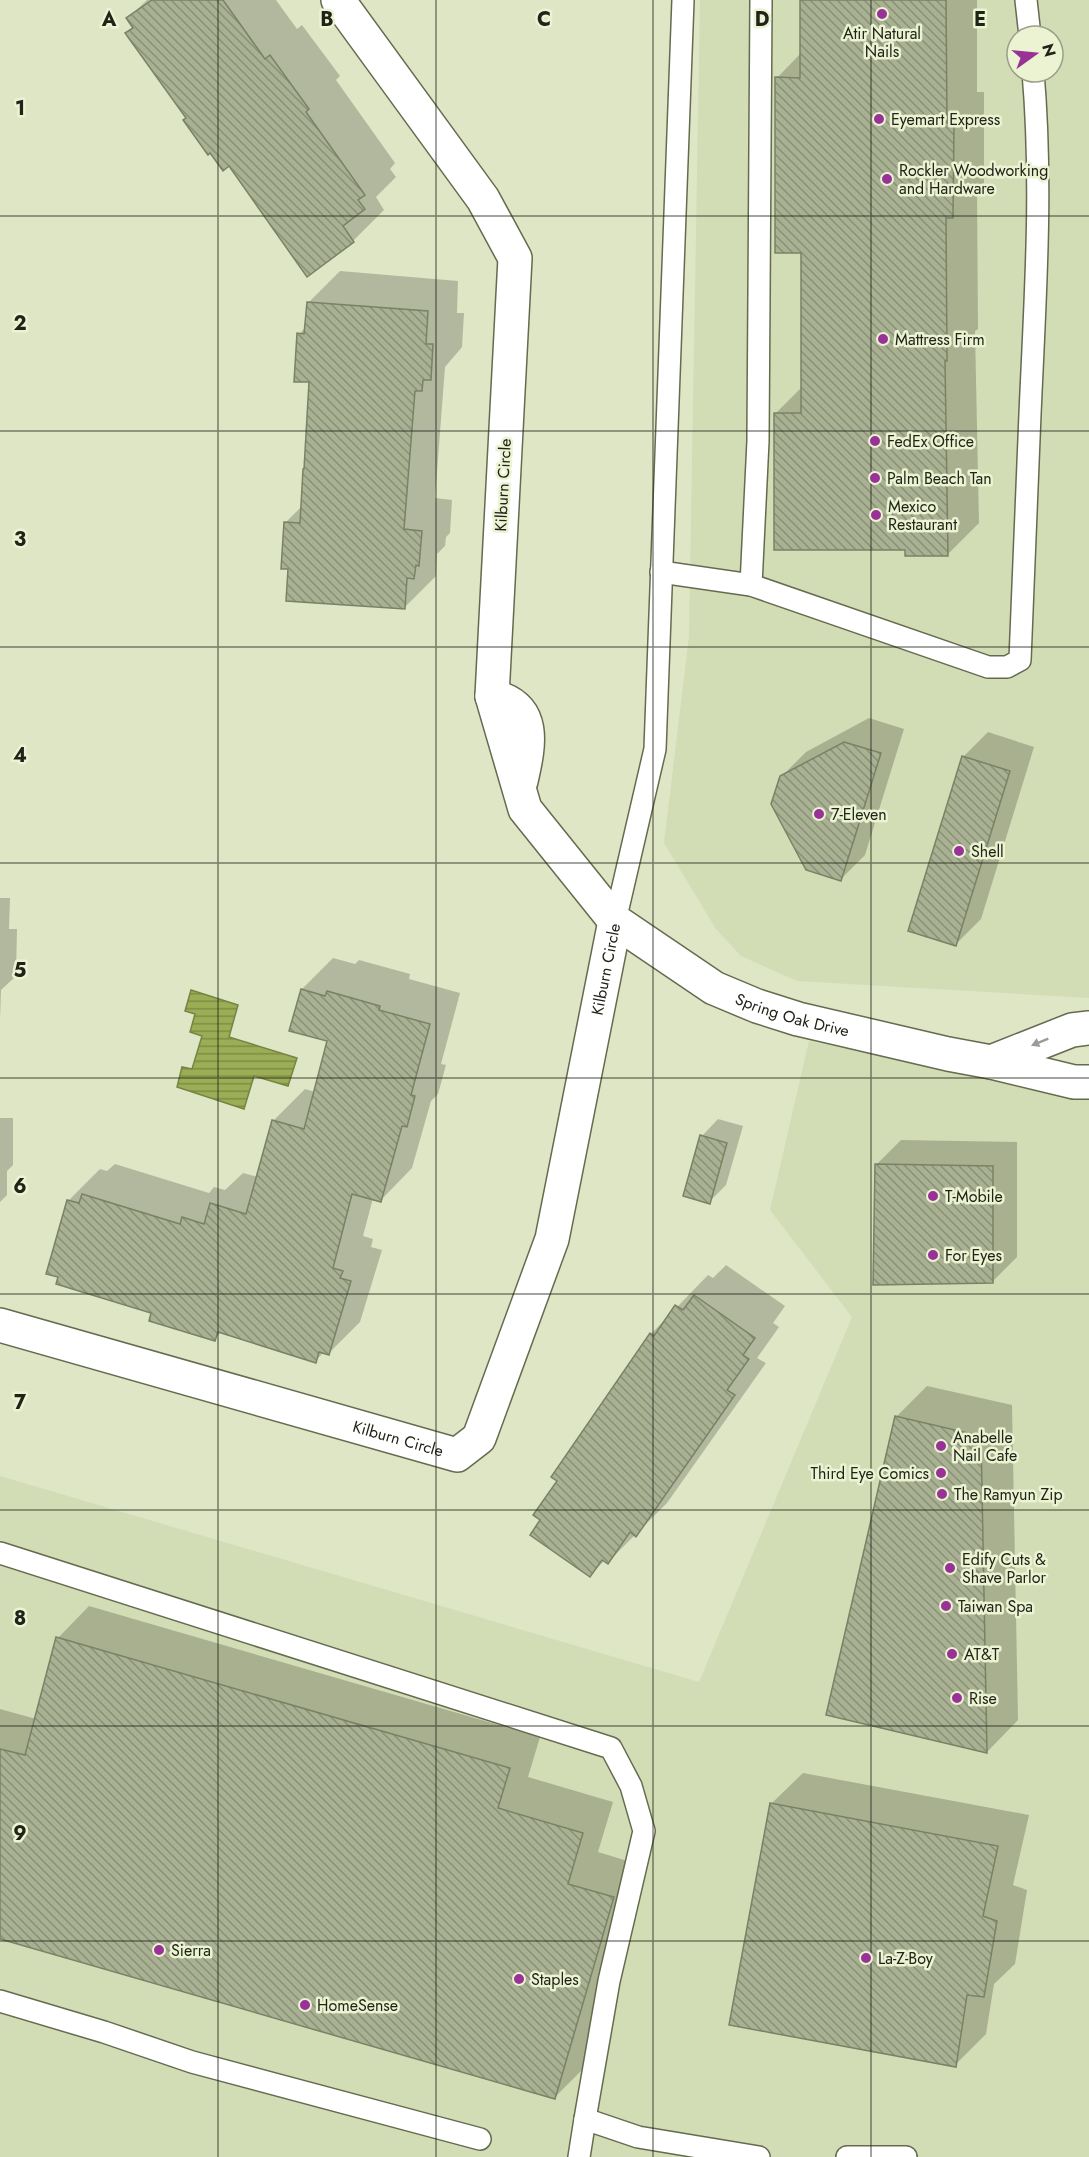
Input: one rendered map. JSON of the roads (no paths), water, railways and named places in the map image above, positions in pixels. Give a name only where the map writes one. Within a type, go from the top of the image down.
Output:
[{"type":"street","name":"Kilburn Circle","points":[[0,1325],[457,1455],[479,1438],[552,1239],[615,921],[525,809],[519,789],[528,751],[528,729],[522,715],[506,699],[492,696],[514,258],[483,199],[338,0]]},
{"type":"street","name":"Spring Oak Drive","points":[[615,921],[714,988],[757,1006],[798,1019],[948,1054],[1074,1082],[1089,1082]]},
{"type":"street","points":[[991,1062],[1072,1030],[1089,1028]]},
{"type":"lane","points":[[615,921],[655,749],[683,0]]},
{"type":"lane","points":[[751,585],[758,441],[761,0]]},
{"type":"lane","points":[[1026,0],[1029,24]]},
{"type":"lane","points":[[661,572],[751,585],[988,667],[1007,667],[1020,660],[1038,273],[1037,121],[1034,84]]},
{"type":"lane","points":[[0,1553],[611,1748],[632,1786],[644,1831],[609,1981],[579,2157]]},
{"type":"lane","points":[[0,2001],[104,2032],[192,2062],[480,2139]]},
{"type":"lane","points":[[585,2119],[638,2137],[759,2157]]},
{"type":"lane","points":[[850,2157],[906,2157]]},
{"type":"place","name":"Atir Natural Nails","points":[[882,14]]},
{"type":"place","name":"Eyemart Express","points":[[879,119]]},
{"type":"place","name":"Rockler Woodworking and Hardware","points":[[887,179]]},
{"type":"place","name":"Mattress Firm","points":[[883,339]]},
{"type":"place","name":"FedEx Office","points":[[875,441]]},
{"type":"place","name":"Palm Beach Tan","points":[[875,478]]},
{"type":"place","name":"Mexico Restaurant","points":[[876,515]]},
{"type":"place","name":"7-Eleven","points":[[819,814]]},
{"type":"place","name":"Shell","points":[[959,851]]},
{"type":"place","name":"T-Mobile","points":[[933,1196]]},
{"type":"place","name":"For Eyes","points":[[933,1255]]},
{"type":"place","name":"Anabelle Nail Cafe","points":[[941,1446]]},
{"type":"place","name":"Third Eye Comics","points":[[941,1473]]},
{"type":"place","name":"The Ramyun Zip","points":[[942,1494]]},
{"type":"place","name":"Edify Cuts & Shave Parlor","points":[[950,1568]]},
{"type":"place","name":"Taiwan Spa","points":[[946,1606]]},
{"type":"place","name":"AT&T","points":[[952,1654]]},
{"type":"place","name":"Rise","points":[[957,1698]]},
{"type":"place","name":"Sierra","points":[[159,1950]]},
{"type":"place","name":"La-Z-Boy","points":[[866,1958]]},
{"type":"place","name":"Staples","points":[[519,1979]]},
{"type":"place","name":"HomeSense","points":[[305,2005]]}]
